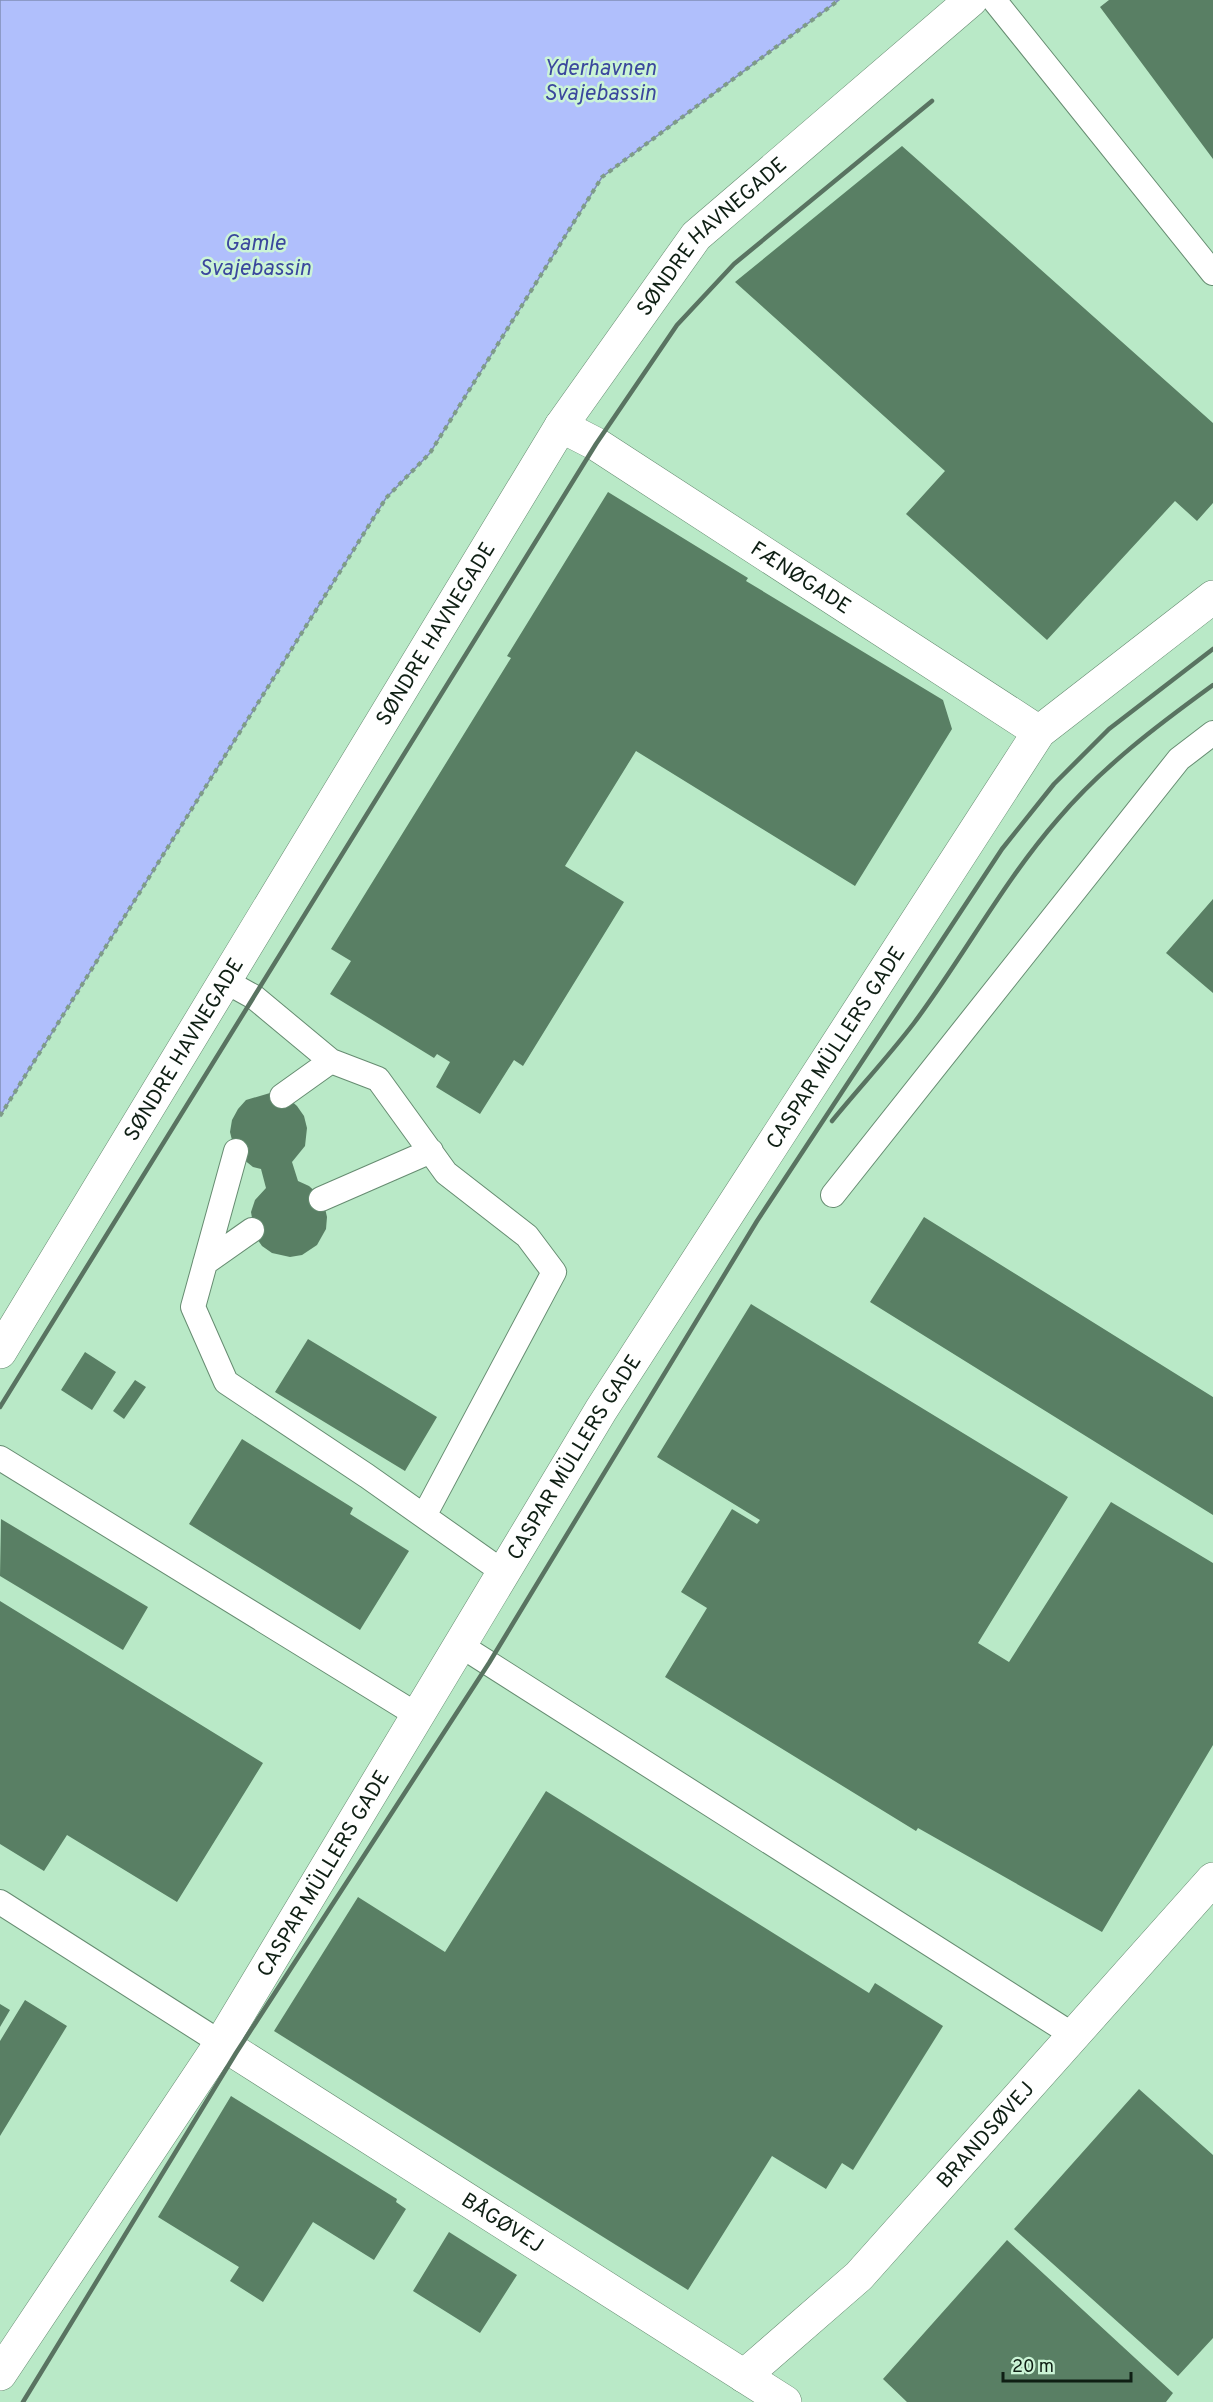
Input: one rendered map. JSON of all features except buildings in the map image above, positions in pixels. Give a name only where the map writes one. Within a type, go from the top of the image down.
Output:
[{"type":"street","name":"SØNDRE HAVNEGADE","points":[[0,1352],[561,426],[696,236],[971,0]]},
{"type":"street","name":"FÆNØGADE","points":[[561,426],[596,444],[1039,732]]},
{"type":"street","name":"CASPAR MÜLLERS GADE","points":[[0,2374],[221,2043],[601,1410],[1039,732],[1213,597]]},
{"type":"street","name":"BRANDSØVEJ","points":[[744,2376],[859,2276],[1213,1879]]},
{"type":"street","name":"BÅGØVEJ","points":[[221,2043],[785,2402]]},
{"type":"lane","points":[[994,0],[1213,273]]},
{"type":"lane","points":[[833,1195],[1179,759],[1213,733]]},
{"type":"lane","points":[[225,981],[254,997],[331,1061],[378,1079],[446,1173],[527,1236],[554,1272],[424,1516]]},
{"type":"lane","points":[[282,1096],[331,1061]]},
{"type":"lane","points":[[236,1151],[193,1307],[226,1382],[503,1572]]},
{"type":"lane","points":[[321,1199],[431,1151]]},
{"type":"lane","points":[[205,1263],[252,1230]]},
{"type":"lane","points":[[0,1458],[417,1715]]},
{"type":"lane","points":[[460,1645],[1073,2035]]},
{"type":"lane","points":[[0,1902],[221,2043]]},
{"type":"path","points":[[0,1116],[386,498],[430,453],[602,177],[839,0]]},
{"type":"shaded area","points":[[839,0],[1213,0],[1213,2402],[0,2402],[0,1116],[386,498],[430,453],[602,177]]},
{"type":"water","name":"Gamle Svajebassin","points":[[0,0],[839,0],[602,177],[430,453],[386,498],[0,1116]]},
{"type":"railway","points":[[0,1407],[596,444],[677,325],[734,264],[932,101]]},
{"type":"railway","points":[[23,2402],[236,2053],[489,1663],[757,1221],[1002,849],[1054,784],[1109,729],[1213,649]]},
{"type":"railway","points":[[832,1121],[914,1023],[1019,868],[1058,819],[1112,764],[1213,685]]},
{"type":"water label","name":"Yderhavnen Svajebassin","points":[[600,80]]}]
